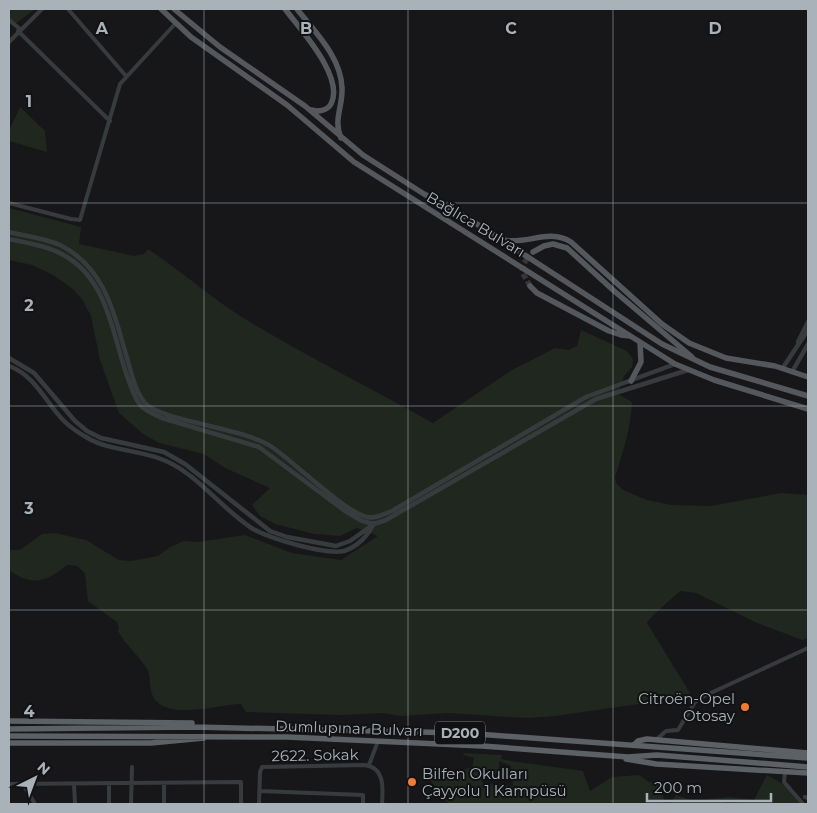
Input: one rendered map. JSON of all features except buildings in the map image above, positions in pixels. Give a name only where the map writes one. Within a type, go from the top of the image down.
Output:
[{"type":"highway","points":[[9,721],[182,722],[209,727]]},
{"type":"highway","name":"Dumlupınar Bulvarı","points":[[9,729],[209,727],[464,734],[808,758]]},
{"type":"highway","name":"Dumlupınar Bulvarı","points":[[9,736],[209,736],[378,741],[482,746],[601,755],[657,755],[808,767]]},
{"type":"highway","points":[[9,743],[151,743],[198,740],[209,736]]},
{"type":"highway","points":[[634,745],[642,740],[657,740],[808,753]]},
{"type":"highway","points":[[601,755],[656,764],[808,774]]},
{"type":"main road","name":"Bağlıca Bulvarı","points":[[161,9],[175,24],[288,105],[335,148],[384,183],[497,250],[675,364],[688,370],[808,409]]},
{"type":"main road","name":"Bağlıca Bulvarı","points":[[174,9],[305,106],[342,139],[424,194],[466,217],[662,344],[697,362],[808,396]]},
{"type":"main road","points":[[285,9],[323,60],[331,78],[332,99],[328,107],[316,111],[305,106]]},
{"type":"main road","points":[[297,9],[337,65],[342,85],[337,121],[342,139]]},
{"type":"main road","points":[[495,237],[516,242],[547,235],[566,239],[689,344],[716,355],[782,369],[808,377]]},
{"type":"main road","points":[[533,252],[553,244],[567,248],[657,329],[697,362]]},
{"type":"main road","points":[[530,286],[537,293],[609,330],[621,335],[630,336]]},
{"type":"main road","points":[[657,329],[676,334]]},
{"type":"main road","points":[[631,381],[641,362],[640,342]]},
{"type":"street","points":[[9,42],[42,9]]},
{"type":"street","points":[[68,9],[126,76]]},
{"type":"street","points":[[180,15],[186,9]]},
{"type":"street","points":[[9,20],[110,122]]},
{"type":"street","points":[[9,202],[80,220],[120,84],[175,24]]},
{"type":"street","points":[[9,232],[59,245],[85,262],[96,274],[111,304],[138,392],[151,408],[234,431],[264,442],[347,505],[366,517],[377,517],[392,511],[586,397],[675,364]]},
{"type":"street","points":[[9,239],[57,252],[75,262],[91,278],[102,297],[131,386],[138,402],[148,411],[162,418],[259,446],[345,511],[362,521],[374,524]]},
{"type":"street","points":[[782,369],[798,344],[808,322]]},
{"type":"street","points":[[798,344],[807,334]]},
{"type":"street","points":[[792,372],[808,345]]},
{"type":"street","points":[[9,358],[34,373],[75,421],[87,431],[101,438],[164,452],[185,464],[270,531],[288,537],[336,546],[350,541],[374,524],[386,520],[596,399],[688,370]]},
{"type":"street","points":[[9,366],[24,373],[64,422],[86,437],[100,444],[166,461],[181,470],[252,528],[268,536],[334,552],[352,548],[371,530],[377,517]]},
{"type":"street","points":[[657,740],[666,731],[678,730],[692,707],[702,697],[808,648]]},
{"type":"street","points":[[378,741],[368,765],[376,770],[380,776],[382,804]]},
{"type":"street","name":"2622. Sokak","points":[[260,791],[262,767],[368,765]]},
{"type":"street","points":[[131,804],[132,767]]},
{"type":"street","points":[[785,772],[784,782],[803,804]]},
{"type":"street","points":[[9,784],[241,782],[241,804]]},
{"type":"street","points":[[164,783],[164,804]]},
{"type":"street","points":[[23,784],[35,804]]},
{"type":"street","points":[[74,784],[75,804]]},
{"type":"street","points":[[108,804],[110,784]]},
{"type":"street","points":[[259,804],[260,791],[363,795],[363,804]]},
{"type":"shaded area","points":[[13,9],[35,9],[15,24],[9,18],[9,12]]},
{"type":"shaded area","points":[[20,107],[45,131],[47,152],[9,141],[9,131]]},
{"type":"shaded area","points":[[9,208],[81,227],[79,244],[134,256],[144,254],[148,249],[253,324],[433,423],[512,370],[555,348],[569,350],[577,346],[581,330],[627,351],[633,359],[632,367],[624,376],[618,394],[632,402],[626,440],[615,477],[616,483],[623,490],[647,500],[671,505],[711,506],[781,493],[808,495],[808,638],[802,640],[755,622],[696,593],[681,591],[647,623],[690,693],[687,697],[555,716],[528,718],[448,713],[401,716],[382,713],[341,715],[246,712],[241,704],[192,710],[167,708],[158,703],[152,694],[148,671],[121,636],[118,631],[117,622],[88,601],[85,573],[77,566],[67,565],[45,579],[25,579],[9,570],[9,550],[20,550],[42,534],[55,533],[86,540],[119,560],[131,561],[158,556],[170,547],[184,541],[198,542],[245,535],[292,553],[341,560],[378,536],[357,528],[340,536],[314,534],[275,524],[260,516],[252,505],[270,488],[225,468],[204,454],[159,443],[142,433],[119,413],[100,360],[91,316],[82,299],[73,289],[53,275],[32,265],[9,260]]},
{"type":"shaded area","points":[[464,753],[502,755],[501,759],[511,761],[583,771],[590,791],[612,777],[639,775],[649,782],[662,782],[664,804],[449,804],[430,780],[472,767],[474,758],[463,755]],"holes":[[[499,761],[511,766],[513,786],[481,782],[499,772]]]},
{"type":"shaded area","points":[[767,775],[785,785],[800,804],[730,802],[670,804],[676,795],[693,801],[730,797],[754,800]]},
{"type":"tunnel","points":[[530,255],[524,263],[522,272],[530,286]]},
{"type":"place","name":"Citroën-Opel Otosay","points":[[745,707]]},
{"type":"place","name":"Bilfen Okulları Çayyolu 1 Kampüsü","points":[[412,782]]}]
